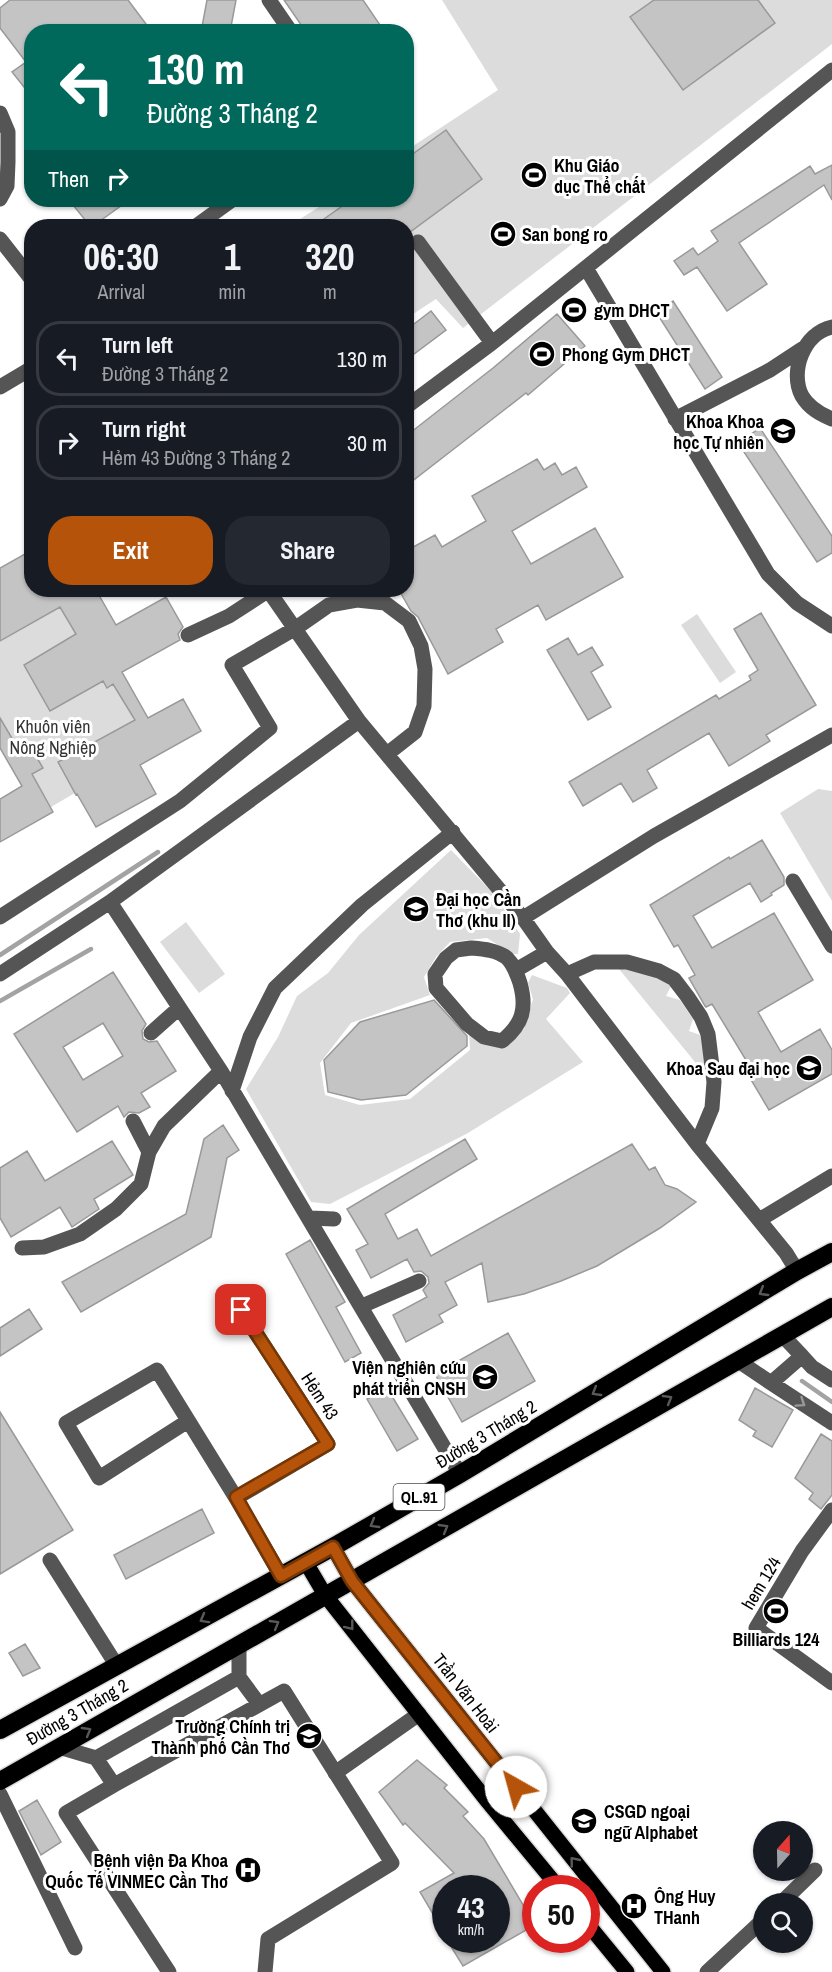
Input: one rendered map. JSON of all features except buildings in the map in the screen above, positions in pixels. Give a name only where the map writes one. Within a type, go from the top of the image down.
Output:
[{"type":"highway","name":"Đường 3 Tháng 2","points":[[0,1731],[460,1474],[832,1252]]},
{"type":"highway","name":"Đường 3 Tháng 2","points":[[0,1781],[832,1307]]},
{"type":"main road","name":"Trần Văn Hoài","points":[[333,1547],[352,1581],[663,1972]]},
{"type":"main road","points":[[305,1562],[326,1595],[488,1802],[548,1875]]},
{"type":"main road","points":[[488,1802],[513,1783]]},
{"type":"main road","points":[[600,1939],[627,1972]]},
{"type":"street","points":[[269,0],[286,24]]},
{"type":"street","points":[[414,400],[492,343],[832,70]]},
{"type":"street","points":[[0,113],[8,132],[9,162],[7,186],[0,199]]},
{"type":"street","points":[[206,219],[222,207]]},
{"type":"street","points":[[0,239],[24,270]]},
{"type":"street","points":[[418,242],[492,343]]},
{"type":"street","points":[[586,268],[768,574],[797,603],[832,626]]},
{"type":"street","points":[[675,419],[770,370],[802,349],[822,329],[832,327]]},
{"type":"street","points":[[802,349],[797,375],[802,396],[818,413],[832,419]]},
{"type":"street","points":[[770,370],[797,375]]},
{"type":"street","points":[[0,387],[24,373]]},
{"type":"street","points":[[188,635],[229,616],[258,597]]},
{"type":"street","points":[[274,597],[359,721],[523,918],[697,1144],[786,1253],[797,1271]]},
{"type":"street","points":[[0,916],[180,801],[270,728],[232,665],[296,628],[329,605],[357,600],[385,603],[409,621],[421,646],[425,669],[424,706],[415,732],[387,754]]},
{"type":"street","points":[[0,974],[110,902],[359,721]]},
{"type":"street","points":[[523,918],[654,836],[832,735]]},
{"type":"street","points":[[232,1091],[250,1037],[275,988],[362,905],[453,832]]},
{"type":"street","points":[[792,881],[832,946]]},
{"type":"street","points":[[110,902],[221,1071],[460,1474]]},
{"type":"street","points":[[471,948],[490,950],[507,958],[516,970],[524,997],[523,1013],[514,1031],[502,1041],[484,1037],[467,1024],[436,988],[435,974],[446,958],[456,950],[471,948]]},
{"type":"street","points":[[516,970],[547,952]]},
{"type":"street","points":[[567,974],[594,962],[627,962],[659,971],[674,979],[687,996],[708,1034],[713,1073],[712,1108],[697,1144]]},
{"type":"street","points":[[151,1033],[179,1008]]},
{"type":"street","points":[[22,1248],[44,1247],[80,1234],[116,1209],[141,1184],[149,1152],[164,1126],[221,1071]]},
{"type":"street","points":[[134,1121],[149,1152]]},
{"type":"street","points":[[759,1220],[832,1176]]},
{"type":"street","points":[[310,1218],[334,1219]]},
{"type":"street","points":[[362,1306],[419,1281]]},
{"type":"street","name":"Hẻm 43","points":[[236,1497],[328,1444],[241,1310]]},
{"type":"street","points":[[783,1336],[812,1367],[832,1380]]},
{"type":"street","points":[[771,1383],[802,1356]]},
{"type":"street","points":[[737,1360],[832,1424]]},
{"type":"street","points":[[188,1421],[99,1478],[66,1423],[157,1370],[236,1497],[281,1576]]},
{"type":"street","name":"hem 124","points":[[832,1510],[802,1551],[756,1628],[832,1683]]},
{"type":"street","points":[[50,1560],[117,1666]]},
{"type":"street","points":[[238,1644],[239,1677],[259,1704]]},
{"type":"street","points":[[96,1758],[239,1677]]},
{"type":"street","points":[[169,1972],[66,1813],[284,1690],[392,1863],[268,1939],[265,1972]]},
{"type":"street","points":[[335,1773],[419,1714]]},
{"type":"street","points":[[59,1747],[96,1758],[114,1785]]},
{"type":"street","points":[[0,1794],[75,1948]]},
{"type":"street","points":[[791,1893],[815,1870]]},
{"type":"street","points":[[707,1972],[753,1929]]},
{"type":"green space","name":"Khu Giáo dục Thể chất","points":[[442,0],[832,0],[832,44],[463,328],[436,299],[414,313],[414,219],[300,219],[319,207],[414,207],[414,145],[498,90]]},
{"type":"green space","name":"Khuôn viên Nông Nghiệp","points":[[60,607],[91,658],[65,641],[25,665],[50,711],[87,690],[101,677],[107,687],[113,684],[135,720],[59,762],[75,793],[51,807],[32,774],[43,767],[30,746],[20,752],[0,718],[0,641]]},
{"type":"green space","points":[[697,614],[736,672],[720,683],[681,625]]},
{"type":"green space","points":[[818,789],[832,791],[832,901],[780,813]]},
{"type":"green space","points":[[451,850],[494,894],[520,934],[518,954],[512,954],[487,938],[450,942],[436,957],[424,977],[430,995],[351,1023],[320,1063],[325,1095],[360,1105],[410,1099],[470,1050],[469,1032],[505,1044],[524,1029],[533,999],[528,983],[532,975],[567,988],[570,993],[546,1019],[583,1062],[468,1133],[330,1204],[311,1202],[246,1089],[278,1037],[297,996],[328,973],[359,935]]},
{"type":"green space","points":[[186,922],[225,974],[199,993],[160,942]]},
{"type":"green space","points":[[639,968],[671,986],[666,996],[680,1000],[693,1019],[689,1031],[703,1036],[708,1078],[619,969]]},
{"type":"waterway","points":[[0,955],[158,852]]},
{"type":"waterway","points":[[0,1001],[91,949]]},
{"type":"waterway","points":[[802,1381],[832,1402]]},
{"type":"place","name":"Khu Giáo dục Thể chất","points":[[534,175]]},
{"type":"place","name":"San bong ro","points":[[503,234]]},
{"type":"place","name":"gym DHCT","points":[[574,310]]},
{"type":"place","name":"Phong Gym DHCT","points":[[542,354]]},
{"type":"place","name":"Khoa Khoa học Tự nhiên","points":[[783,431]]},
{"type":"place","name":"Đại học Cần Thơ (khu II)","points":[[416,909]]},
{"type":"place","name":"Khoa Sau đại học","points":[[809,1068]]},
{"type":"place","name":"Viện nghiên cứu phát triển CNSH","points":[[485,1377]]},
{"type":"place","name":"Billiards 124","points":[[776,1611]]},
{"type":"place","name":"Trường Chính trị Thành phố Cần Thơ","points":[[309,1736]]},
{"type":"place","name":"CSGD ngoại ngữ Alphabet","points":[[584,1821]]},
{"type":"place","name":"Bệnh viện Đa Khoa Quốc Tế VINMEC Cần Thơ","points":[[248,1870]]},
{"type":"place","name":"Ông Huy THanh","points":[[634,1906]]},
{"type":"route","points":[[241,1310],[328,1444],[236,1497],[281,1576],[333,1547],[352,1581],[516,1787]]}]
